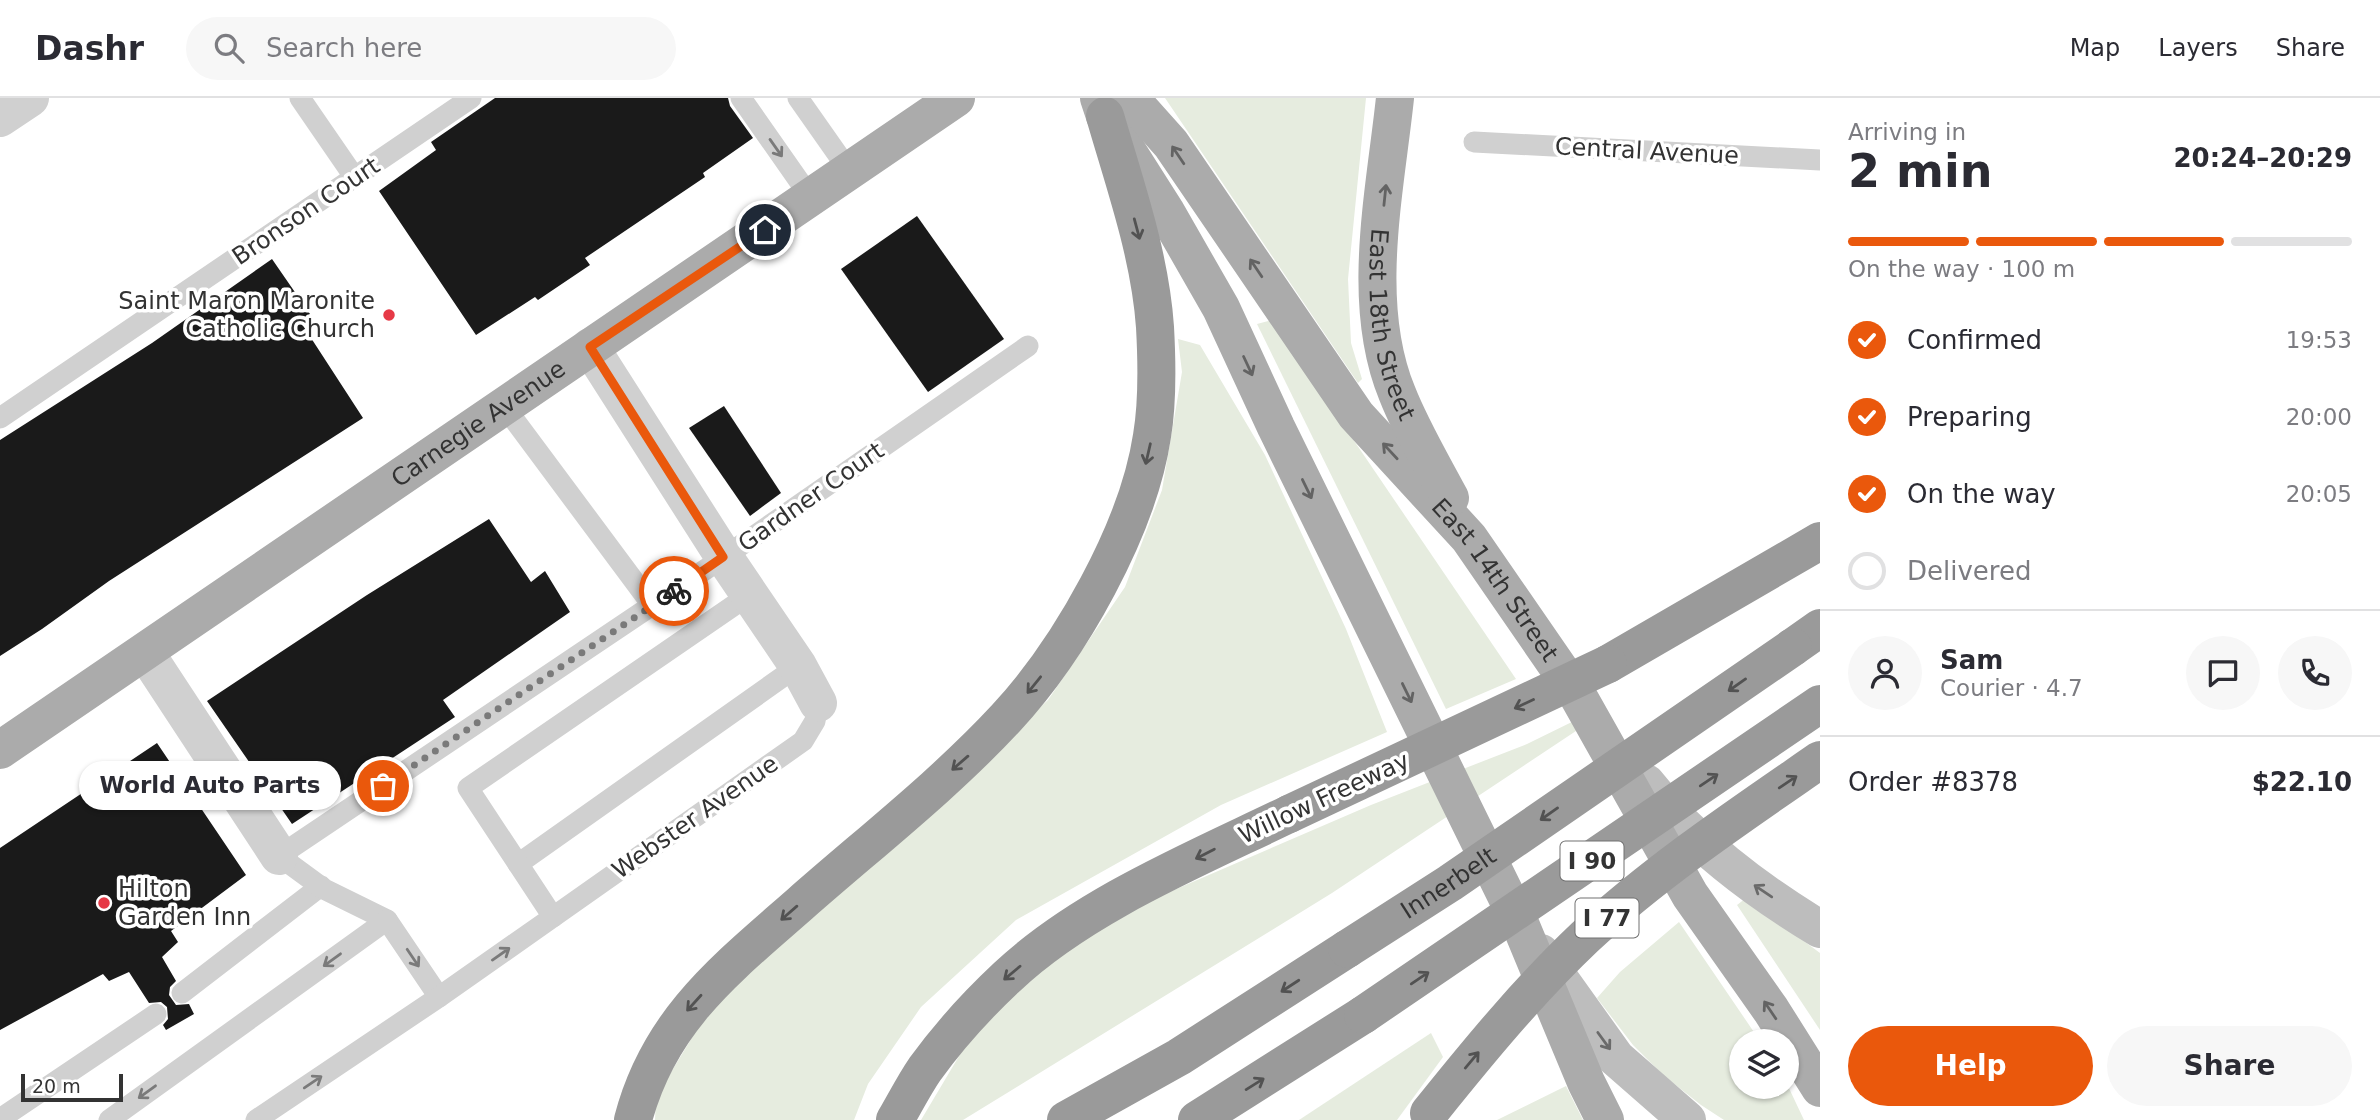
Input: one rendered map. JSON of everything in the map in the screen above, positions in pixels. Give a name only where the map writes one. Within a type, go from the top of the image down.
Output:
[{"type":"highway","points":[[633,1120],[651,1065],[684,1014],[742,955],[972,753],[1008,715],[1058,654],[1118,546],[1140,490],[1153,436],[1157,377],[1155,325],[1149,279],[1111,104]]},
{"type":"highway","points":[[1753,592],[1820,541]]},
{"type":"highway","points":[[1753,592],[1820,566]]},
{"type":"highway","name":"Willow Freeway","points":[[895,1120],[925,1070],[962,1023],[1008,976],[1056,938],[1108,904],[1289,814],[1608,664],[1753,592]]},
{"type":"highway","name":"Innerbelt","points":[[1066,1120],[1180,1057],[1450,883],[1806,637]]},
{"type":"highway","name":"I 90","points":[[1197,1120],[1363,1016],[1820,704]]},
{"type":"highway","name":"I 77","points":[[1426,1117],[1501,1026],[1584,939],[1664,870],[1820,760]]},
{"type":"main road","name":"Carnegie Avenue","points":[[0,750],[956,98]]},
{"type":"main road","name":"East 18th Street","points":[[1395,98],[1377,288],[1385,355],[1397,393],[1469,538]]},
{"type":"main road","name":"East 14th Street","points":[[1111,104],[1171,144],[1356,415],[1469,538],[1578,696],[1690,895],[1771,1010],[1820,1088]]},
{"type":"main road","points":[[1111,104],[1166,212],[1221,308],[1276,428],[1521,926],[1586,1082],[1605,1120]]},
{"type":"street","points":[[0,118],[30,98]]},
{"type":"street","points":[[590,347],[723,557],[798,666],[818,703]]},
{"type":"street","points":[[145,652],[278,856]]},
{"type":"street","points":[[1578,696],[1670,813],[1728,867],[1820,929]]},
{"type":"street","points":[[1521,926],[1616,1059],[1687,1120]]},
{"type":"lane","points":[[300,98],[355,178]]},
{"type":"lane","name":"Bronson Court","points":[[0,418],[471,98]]},
{"type":"lane","points":[[741,98],[811,198]]},
{"type":"lane","points":[[798,98],[850,172]]},
{"type":"lane","name":"Central Avenue","points":[[1474,142],[1820,160]]},
{"type":"lane","name":"Gardner Court","points":[[278,856],[653,605],[1028,346]]},
{"type":"lane","points":[[504,406],[653,605]]},
{"type":"lane","points":[[547,922],[519,864],[468,788],[749,595]]},
{"type":"lane","points":[[519,864],[798,666]]},
{"type":"lane","name":"Webster Avenue","points":[[256,1120],[439,997],[803,741],[815,722],[818,703]]},
{"type":"lane","points":[[278,856],[321,886],[387,920],[439,997]]},
{"type":"lane","points":[[182,993],[321,886]]},
{"type":"lane","points":[[109,1120],[387,920]]},
{"type":"lane","points":[[0,1119],[156,1014]]},
{"type":"shaded area","points":[[1165,98],[1366,98],[1348,279],[1351,343],[1362,379],[1358,383]]},
{"type":"shaded area","points":[[1272,320],[1516,679],[1446,709],[1257,324]]},
{"type":"shaded area","points":[[1178,339],[1200,345],[1265,455],[1346,629],[1387,732],[1221,805],[1016,920],[921,1007],[868,1084],[854,1120],[655,1120],[656,1097],[713,1003],[1048,700],[1125,587],[1162,490],[1182,372]]},
{"type":"shaded area","points":[[1580,718],[1585,725],[1332,893],[963,1120],[921,1120],[968,1041],[1031,977],[1116,915],[1371,805],[1527,744]]},
{"type":"shaded area","points":[[1746,898],[1820,953],[1820,1030],[1737,905]]},
{"type":"shaded area","points":[[1679,922],[1752,1029],[1729,1029],[1729,1099],[1794,1099],[1804,1120],[1724,1120],[1663,1075],[1633,1045],[1597,998],[1620,972]]},
{"type":"shaded area","points":[[1431,1033],[1443,1057],[1397,1120],[1299,1120]]},
{"type":"shaded area","points":[[1566,1086],[1583,1120],[1497,1120]]},
{"type":"building","points":[[495,98],[728,98],[730,106],[753,138],[703,173],[705,177],[585,258],[590,265],[538,300],[535,297],[476,335],[379,191],[436,150],[431,142]]},
{"type":"building","points":[[917,216],[1004,339],[928,392],[841,269]]},
{"type":"building","points":[[272,259],[310,314],[300,321],[363,418],[109,581],[0,656],[0,440],[152,343]]},
{"type":"building","points":[[724,406],[781,493],[750,516],[689,428]]},
{"type":"building","points":[[489,519],[531,582],[545,571],[570,612],[443,700],[455,717],[292,824],[207,701],[367,595]]},
{"type":"building","name":"Hilton Garden Inn","points":[[157,743],[246,875],[171,931],[178,942],[162,957],[176,981],[170,987],[169,995],[176,1005],[189,1004],[194,1014],[166,1030],[163,1025],[168,1019],[167,1007],[161,1002],[149,1003],[129,972],[109,981],[103,974],[0,1030],[0,848]]},
{"type":"way so far","points":[[383,786],[674,591]]},
{"type":"place","name":"Saint Maron Maronite Catholic Church","points":[[389,315]]},
{"type":"place","name":"World Auto Parts","points":[[383,786]]},
{"type":"place","name":"Hilton Garden Inn","points":[[104,903]]},
{"type":"route","points":[[674,591],[723,557],[590,347],[765,230]]}]
